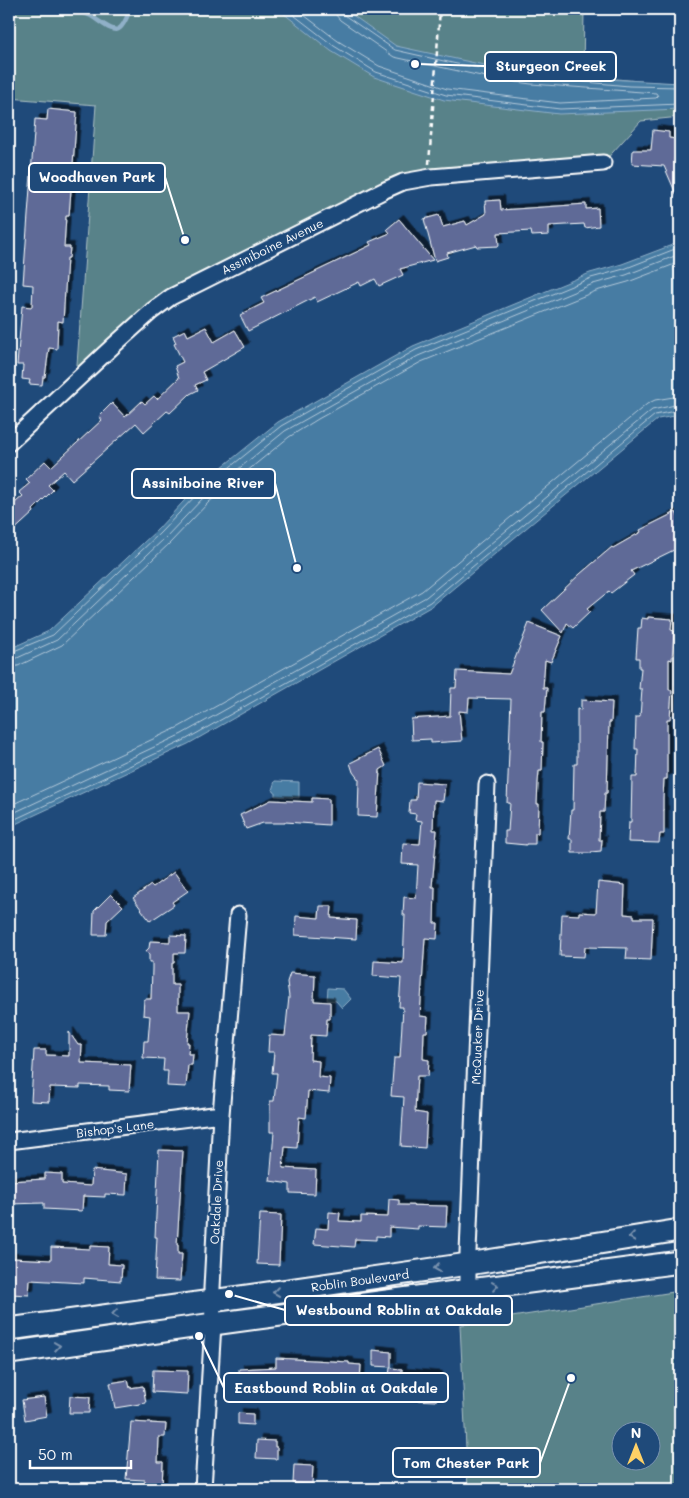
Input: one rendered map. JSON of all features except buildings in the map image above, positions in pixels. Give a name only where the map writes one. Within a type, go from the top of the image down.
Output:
[{"type":"main road","name":"Roblin Boulevard","points":[[9,1329],[468,1264],[680,1230]]},
{"type":"main road","name":"Roblin Boulevard","points":[[9,1353],[680,1262]]},
{"type":"street","name":"Assiniboine Avenue","points":[[9,443],[113,346],[152,311],[171,297],[385,190],[403,182],[430,177],[596,164]]},
{"type":"street","name":"McQuaker Drive","points":[[468,1290],[487,784]]},
{"type":"street","name":"Oakdale Drive","points":[[203,1489],[213,1324],[212,1301],[221,1114],[238,915]]},
{"type":"street","name":"Bishop's Lane","points":[[9,1141],[221,1114]]},
{"type":"path","points":[[430,177],[429,163],[440,9]]},
{"type":"green space","points":[[9,9],[584,9],[583,76],[680,83],[680,117],[641,121],[603,163],[431,177],[184,289],[76,378],[96,105],[9,98]]},
{"type":"green space","points":[[680,1291],[680,1489],[468,1489],[460,1325]]},
{"type":"water","points":[[278,9],[344,9],[396,46],[498,68],[533,73],[680,83],[680,109],[559,114],[444,100],[374,77],[331,51]]},
{"type":"water","points":[[680,242],[680,415],[658,419],[432,606],[188,744],[9,827],[9,649],[49,631],[157,530],[196,488],[278,422],[413,346],[590,273],[622,264]]},
{"type":"water","points":[[275,781],[299,782],[299,798],[275,796],[275,792],[272,790]]},
{"type":"water","points":[[328,988],[343,989],[351,999],[342,1008],[336,1001],[327,1000]]},
{"type":"waterway","points":[[72,9],[89,15],[115,30],[122,26],[130,9]]},
{"type":"place","name":"Sturgeon Creek","points":[[415,64]]},
{"type":"place","name":"Woodhaven Park","points":[[185,240]]},
{"type":"place","name":"Assiniboine River","points":[[297,568]]},
{"type":"place","name":"Westbound Roblin at Oakdale","points":[[229,1294]]},
{"type":"place","name":"Eastbound Roblin at Oakdale","points":[[199,1336]]},
{"type":"place","name":"Tom Chester Park","points":[[571,1378]]}]
